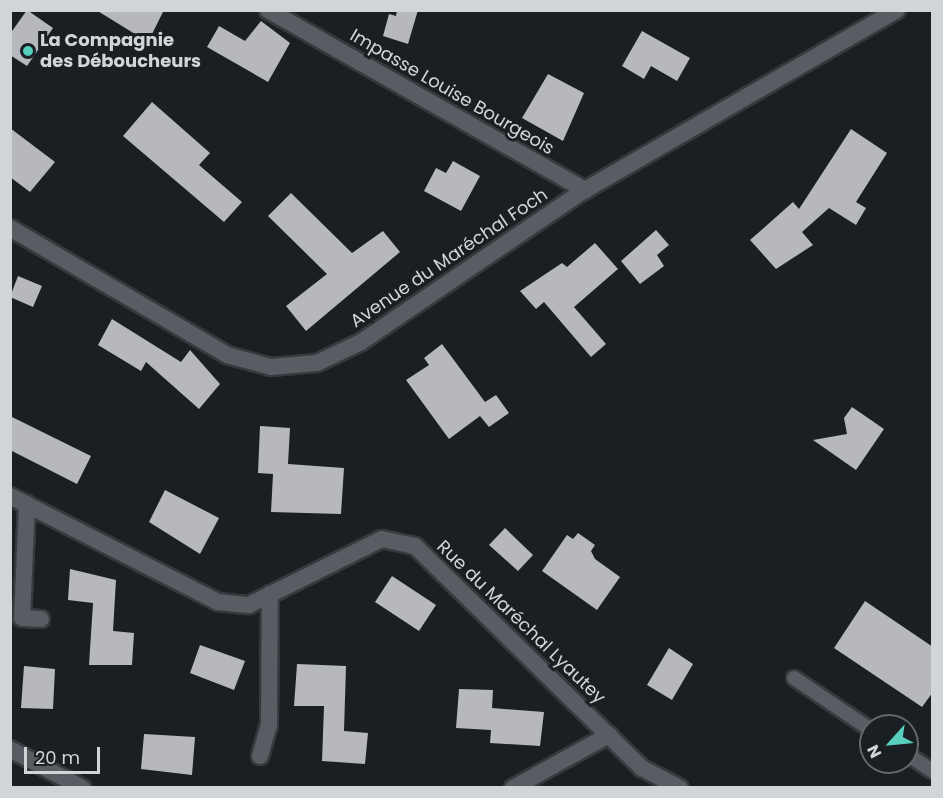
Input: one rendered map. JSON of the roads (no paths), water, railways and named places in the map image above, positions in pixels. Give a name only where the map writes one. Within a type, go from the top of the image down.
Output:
[{"type":"street","name":"Impasse Louise Bourgeois","points":[[268,10],[585,190]]},
{"type":"street","name":"Avenue du Maréchal Foch","points":[[10,228],[227,355],[270,367],[317,363],[361,342],[585,190],[897,10]]},
{"type":"street","name":"Rue du Maréchal Lyautey","points":[[10,496],[218,602],[249,604],[382,539],[415,546],[642,768],[680,788]]},
{"type":"street","points":[[27,504],[22,618],[41,619]]},
{"type":"street","points":[[260,756],[269,725],[270,594]]},
{"type":"street","points":[[513,788],[609,735]]},
{"type":"street","points":[[10,749],[82,788]]},
{"type":"lane","points":[[794,678],[859,722]]},
{"type":"lane","points":[[919,762],[933,771]]},
{"type":"place","name":"La Compagnie des Déboucheurs","points":[[28,51]]}]
